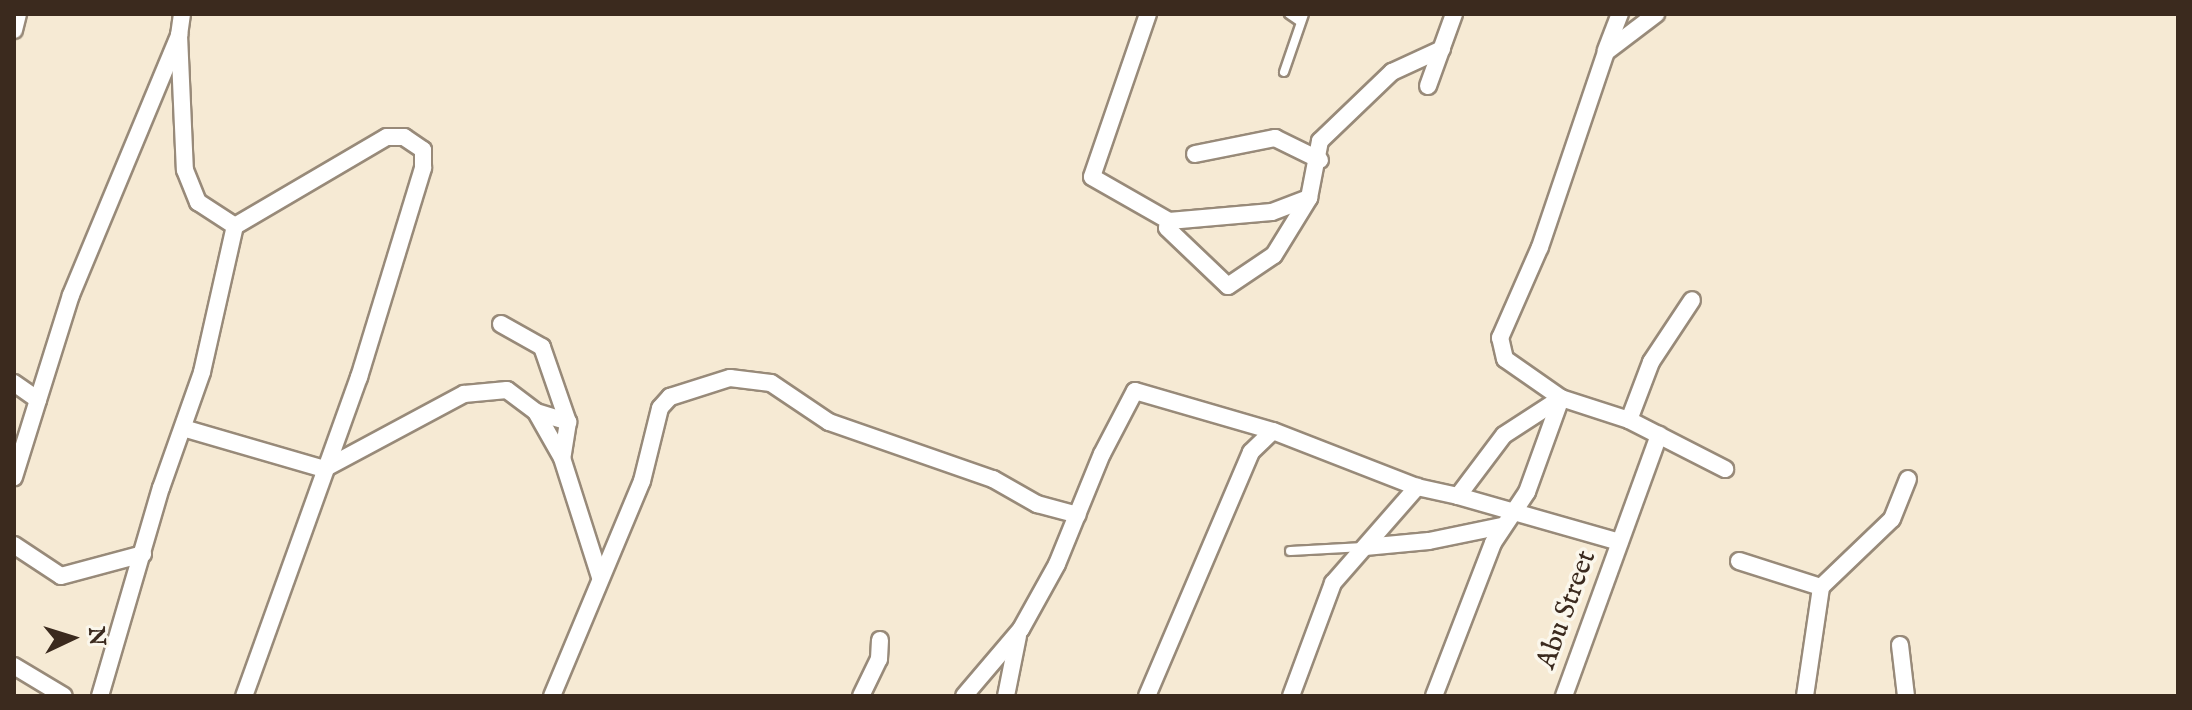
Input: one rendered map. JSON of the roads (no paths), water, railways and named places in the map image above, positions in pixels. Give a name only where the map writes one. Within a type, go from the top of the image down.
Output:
[{"type":"street","points":[[14,30],[18,14]]},
{"type":"street","points":[[182,14],[179,35],[185,170],[198,202],[235,226]]},
{"type":"street","points":[[1148,14],[1092,177],[1169,221],[1272,212],[1309,198]]},
{"type":"street","points":[[1428,86],[1454,14]]},
{"type":"street","points":[[1620,14],[1540,247],[1500,338],[1505,359],[1561,398],[1629,420],[1725,469]]},
{"type":"street","points":[[1606,52],[1656,14]]},
{"type":"street","points":[[14,477],[71,295],[179,35]]},
{"type":"street","points":[[1169,221],[1167,228],[1228,286],[1274,255],[1309,198],[1320,160],[1320,141],[1392,72],[1442,49]]},
{"type":"street","points":[[100,696],[183,428],[235,226],[387,137],[404,137],[423,150],[423,168],[363,363],[244,696]]},
{"type":"street","points":[[1195,154],[1275,138],[1320,160]]},
{"type":"street","points":[[1629,420],[1651,362],[1692,300]]},
{"type":"street","points":[[501,324],[542,347],[568,422],[562,458]]},
{"type":"street","points":[[552,696],[642,481],[660,408],[670,397],[730,378],[771,383],[829,422],[993,479],[1037,504],[1078,515]]},
{"type":"street","points":[[14,383],[38,400]]},
{"type":"street","points":[[183,428],[324,469],[464,394],[507,390],[536,412],[568,422]]},
{"type":"street","points":[[1006,696],[1010,659],[1021,629],[1135,391],[1273,431],[1417,487],[1620,542]]},
{"type":"street","points":[[1458,496],[1504,435],[1561,398]]},
{"type":"street","points":[[1434,696],[1502,526],[1514,514],[1537,468],[1561,398]]},
{"type":"street","points":[[536,412],[562,458],[600,577]]},
{"type":"street","points":[[1147,696],[1251,452],[1273,431]]},
{"type":"street","name":"Abu Street","points":[[1564,696],[1659,435]]},
{"type":"street","points":[[1805,696],[1821,587],[1892,519],[1908,479]]},
{"type":"street","points":[[1291,696],[1333,583],[1417,487]]},
{"type":"street","points":[[1365,547],[1429,541],[1502,526]]},
{"type":"street","points":[[14,545],[61,576],[143,554]]},
{"type":"street","points":[[1739,561],[1821,587]]},
{"type":"street","points":[[964,696],[1021,629]]},
{"type":"street","points":[[861,696],[879,659],[880,640]]},
{"type":"street","points":[[1900,645],[1906,696]]},
{"type":"street","points":[[14,666],[64,696]]},
{"type":"lane","points":[[1284,72],[1302,18],[1289,14]]},
{"type":"lane","points":[[1290,551],[1365,547]]}]
